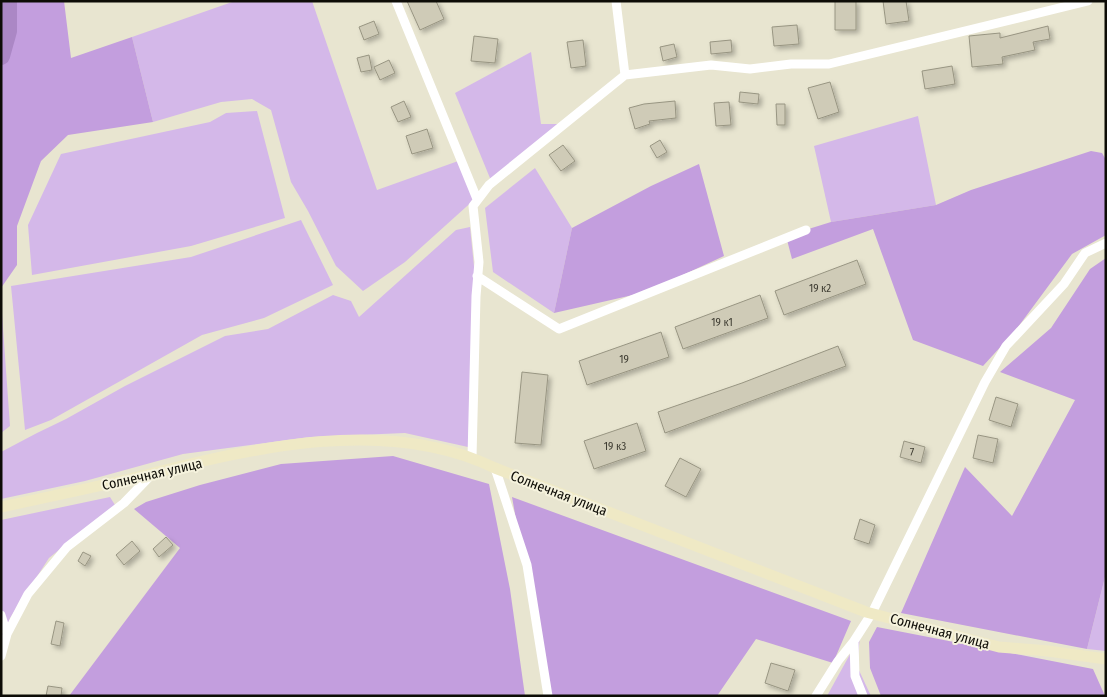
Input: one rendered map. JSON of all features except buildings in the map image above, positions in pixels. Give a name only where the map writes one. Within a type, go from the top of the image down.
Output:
[{"type":"street","points":[[396,1],[477,199]]},
{"type":"street","points":[[616,1],[625,75]]},
{"type":"street","points":[[472,457],[479,262],[473,206],[489,185],[625,75],[711,65],[750,69],[791,64],[829,64],[1088,1]]},
{"type":"street","points":[[478,276],[559,329],[806,230]]},
{"type":"street","points":[[816,696],[872,613],[985,382],[1006,346],[1064,284],[1085,253],[1106,243]]},
{"type":"street","name":"Солнечная улица","points":[[1,507],[231,456],[303,443],[376,439],[421,444],[472,457],[495,468],[872,613],[998,647],[1105,656]]},
{"type":"street","points":[[495,468],[527,565],[548,696]]},
{"type":"street","points":[[1,656],[7,634],[28,594],[67,547],[124,503],[153,473]]},
{"type":"street","points":[[1,615],[7,634]]},
{"type":"street","points":[[854,641],[855,676],[863,696]]},
{"type":"shaded area","points":[[1,1],[64,1],[71,58],[132,37],[153,122],[68,135],[41,161],[17,226],[17,265],[1,288]]},
{"type":"shaded area","points":[[235,1],[312,1],[377,190],[461,160],[476,198],[405,262],[363,291],[336,266],[291,182],[271,110],[252,99],[221,102],[153,122],[132,37]]},
{"type":"shaded area","points":[[531,52],[541,124],[558,124],[492,183],[455,93]]},
{"type":"shaded area","points":[[257,111],[285,218],[191,246],[32,275],[28,225],[61,154],[210,122],[226,113]]},
{"type":"shaded area","points":[[918,116],[936,205],[831,222],[814,146]]},
{"type":"shaded area","points":[[1091,151],[1102,153],[1106,160],[1106,235],[1072,254],[1015,331],[983,366],[913,340],[873,229],[792,259],[786,236],[831,222],[936,205],[971,190]]},
{"type":"shaded area","points":[[699,164],[724,256],[646,292],[554,313],[572,228],[651,186]]},
{"type":"shaded area","points":[[535,168],[572,228],[554,313],[493,272],[485,208]]},
{"type":"shaded area","points":[[301,220],[333,285],[264,318],[202,335],[51,420],[25,430],[11,286],[191,257]]},
{"type":"shaded area","points":[[470,227],[475,276],[468,447],[405,433],[310,437],[183,454],[85,481],[1,499],[1,452],[125,386],[225,336],[268,329],[333,295],[351,301],[359,317],[456,230]]},
{"type":"shaded area","points":[[1106,258],[1106,573],[1087,649],[901,613],[965,467],[1012,516],[1075,400],[1000,372],[1051,328],[1090,269]]},
{"type":"shaded area","points":[[1,300],[10,426],[1,433]]},
{"type":"shaded area","points":[[393,456],[489,484],[510,589],[525,696],[69,696],[180,548],[134,509],[146,502],[200,485],[281,464]]},
{"type":"shaded area","points":[[110,497],[115,505],[49,558],[10,618],[1,646],[1,520]]},
{"type":"shaded area","points":[[512,497],[851,621],[833,663],[756,639],[717,696],[547,696]]},
{"type":"shaded area","points":[[1106,573],[1106,651],[1087,649]]},
{"type":"shaded area","points":[[877,627],[1093,669],[1105,696],[881,696],[870,668],[869,642]]},
{"type":"shaded area","points":[[860,636],[857,666],[871,696],[827,696]]},
{"type":"waterway","points":[[1,56],[8,31],[8,1]]}]
